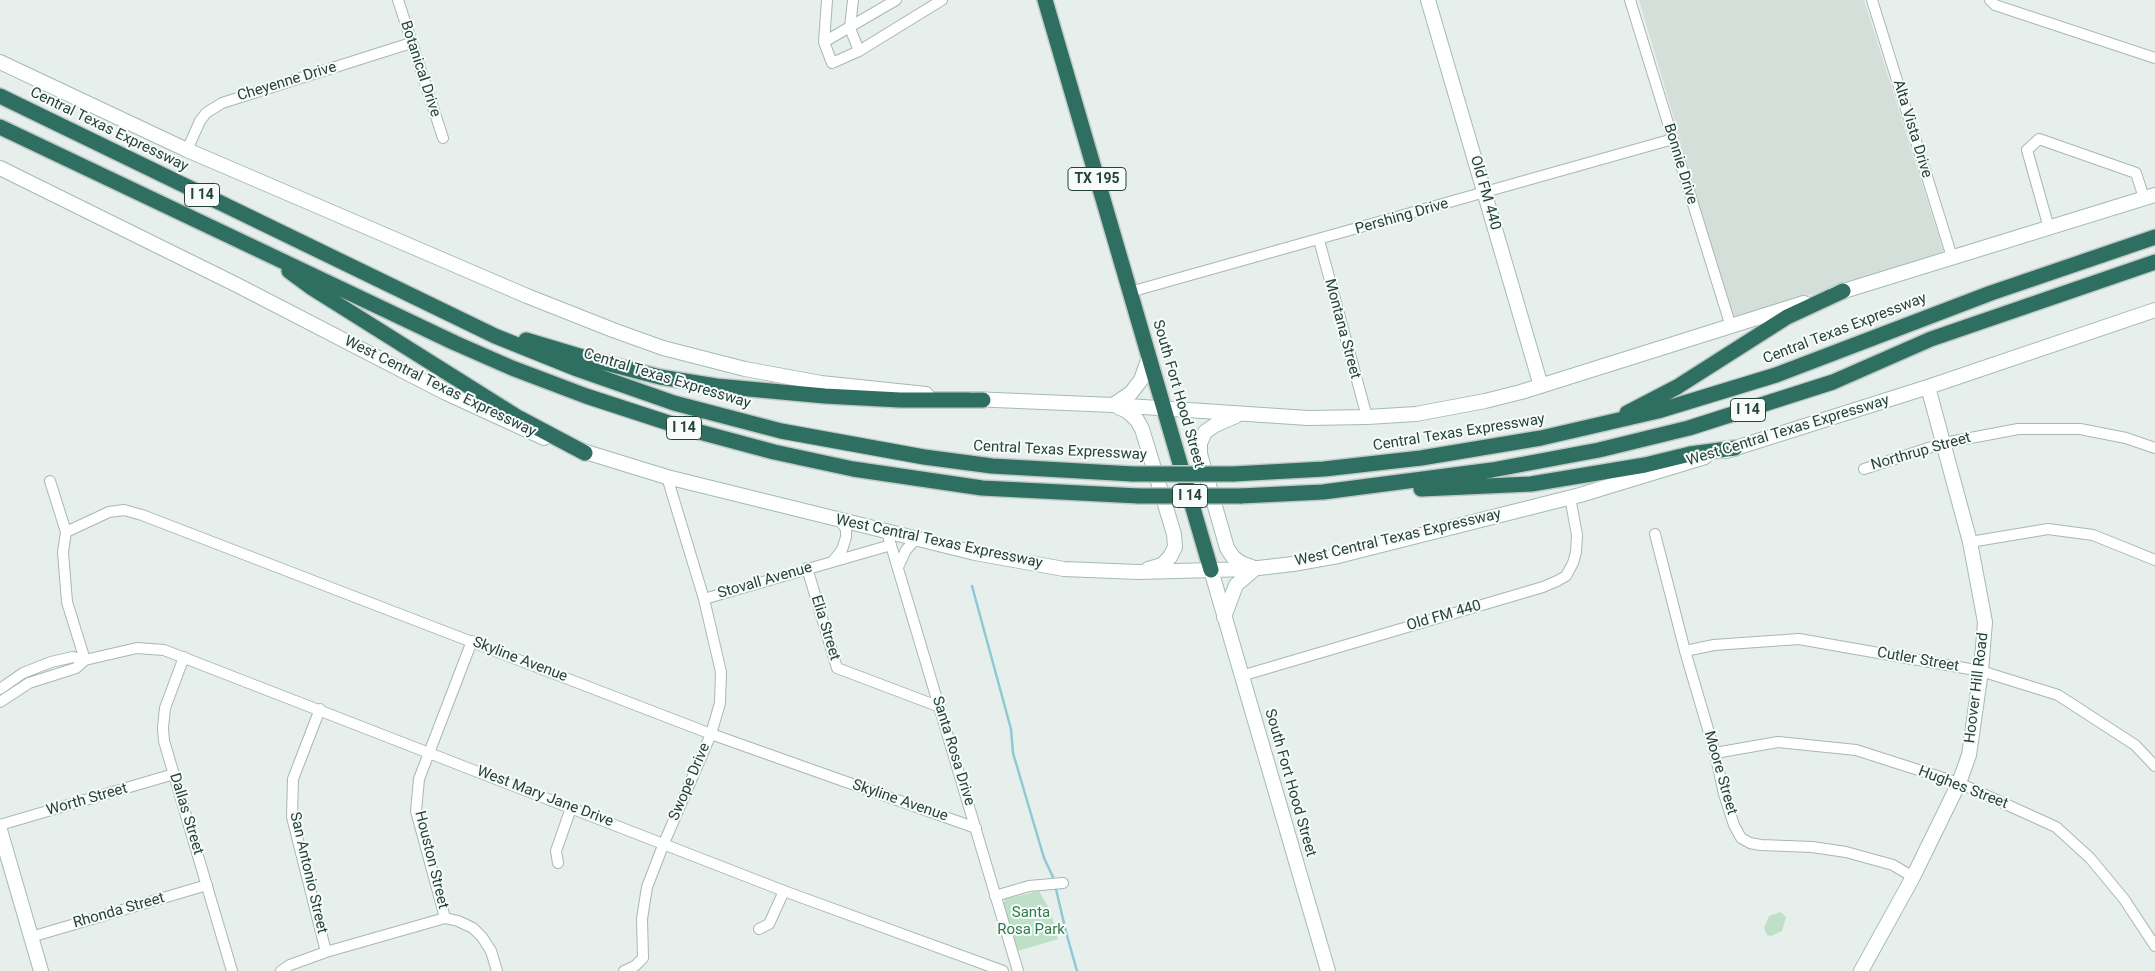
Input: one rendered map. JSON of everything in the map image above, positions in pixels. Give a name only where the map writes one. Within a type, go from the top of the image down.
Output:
[{"type":"highway","name":"South Fort Hood Street","points":[[1045,0],[1211,570]]},
{"type":"highway","name":"Central Texas Expressway","points":[[0,96],[495,336],[577,370],[674,403],[814,438],[924,458],[992,466],[1132,474],[1233,474],[1324,469],[1479,449],[1602,426],[1776,375],[1991,292],[2155,237]]},
{"type":"highway","name":"I 14","points":[[0,127],[455,343],[512,368],[586,396],[681,427],[774,452],[872,472],[982,488],[1139,496],[1240,496],[1322,492],[1400,483],[1526,464],[1599,450],[1689,428],[1833,382],[1931,339],[2155,262]]},
{"type":"highway","points":[[260,250],[312,288],[519,418],[585,453]]},
{"type":"highway","points":[[1602,426],[1677,387],[1788,317],[1843,291]]},
{"type":"highway","points":[[495,336],[526,340],[660,377],[716,386],[825,396],[900,400],[983,400]]},
{"type":"highway","points":[[1322,492],[1532,484],[1645,465],[1690,454],[1736,448]]},
{"type":"main road","name":"Old FM 440","points":[[1428,0],[1540,386]]},
{"type":"main road","points":[[0,62],[188,150],[527,296],[662,348],[744,369],[820,383],[983,400],[1113,405],[1308,418],[1416,414],[1446,409],[1540,386],[2150,196]]},
{"type":"main road","name":"West Central Texas Expressway","points":[[0,168],[221,277],[478,409],[543,438],[585,453],[668,477],[840,521],[889,538],[918,540],[975,553],[1064,569],[1138,572],[1256,568],[1338,556],[1570,497],[1736,448],[1928,387],[2155,310]]},
{"type":"main road","points":[[1113,405],[1131,393],[1141,380],[1149,357]]},
{"type":"main road","name":"Hoover Hill Road","points":[[1861,971],[1913,877],[1959,782],[1969,755],[1981,671],[1984,622],[1970,542],[1928,387]]},
{"type":"main road","points":[[1113,405],[1137,420],[1142,429],[1174,534],[1175,547],[1170,557],[1162,565],[1138,572]]},
{"type":"main road","points":[[1238,414],[1205,432],[1200,443],[1200,454],[1227,548],[1233,557],[1241,563],[1256,568]]},
{"type":"main road","points":[[1224,617],[1236,585],[1256,568]]},
{"type":"main road","name":"South Fort Hood Street","points":[[1211,570],[1328,971]]},
{"type":"main road","points":[[0,830],[41,971]]},
{"type":"street","name":"Botanical Drive","points":[[398,0],[443,138]]},
{"type":"street","points":[[827,0],[824,42],[832,63],[859,50],[942,0]]},
{"type":"street","points":[[853,0],[850,28],[859,50]]},
{"type":"street","points":[[824,42],[896,0]]},
{"type":"street","name":"Bonnie Drive","points":[[1630,0],[1731,327]]},
{"type":"street","name":"Alta Vista Drive","points":[[1872,0],[1952,257]]},
{"type":"street","points":[[1990,0],[1995,5],[2155,58]]},
{"type":"street","name":"Cheyenne Drive","points":[[188,150],[200,120],[206,113],[222,103],[411,43]]},
{"type":"street","name":"Pershing Drive","points":[[1130,292],[1673,139]]},
{"type":"street","points":[[2049,228],[2027,150],[2039,139],[2136,173],[2150,196]]},
{"type":"street","name":"Montana Street","points":[[1319,240],[1367,417]]},
{"type":"street","name":"Northrup Street","points":[[1864,469],[1944,443],[2018,429],[2080,429],[2126,438],[2155,448]]},
{"type":"street","name":"Stovall Avenue","points":[[668,477],[704,599],[833,561],[889,538]]},
{"type":"street","points":[[50,481],[66,532],[63,552],[67,602],[85,660]]},
{"type":"street","name":"Old FM 440","points":[[1241,676],[1543,588],[1558,581],[1566,576],[1576,552],[1577,535],[1570,497]]},
{"type":"street","name":"Skyline Avenue","points":[[66,532],[109,512],[124,510],[142,515],[711,734],[976,828]]},
{"type":"street","points":[[833,561],[842,550],[846,537],[846,529],[840,521]]},
{"type":"street","points":[[1970,542],[2048,529],[2093,535],[2155,560]]},
{"type":"street","name":"Moore Street","points":[[1655,534],[1685,651],[1715,753],[1724,794],[1734,825],[1741,838],[1750,843],[1812,847],[1846,852],[1893,865],[1913,877]]},
{"type":"street","name":"Santa Rosa Drive","points":[[889,538],[1018,971]]},
{"type":"street","points":[[898,567],[906,550],[918,540]]},
{"type":"street","name":"Elia Street","points":[[807,568],[837,668],[940,707]]},
{"type":"street","name":"Swope Drive","points":[[624,971],[639,963],[643,958],[642,919],[647,888],[664,843],[711,734],[720,703],[720,672],[704,599]]},
{"type":"street","name":"Cutler Street","points":[[1685,651],[1714,645],[1799,639],[1981,671],[2058,695],[2135,745],[2155,766]]},
{"type":"street","name":"Houston Street","points":[[472,641],[419,779],[416,811],[445,918],[465,925],[482,936],[491,950],[497,971]]},
{"type":"street","name":"West Mary Jane Drive","points":[[0,689],[23,673],[52,662],[74,657],[85,660],[138,648],[164,650],[320,709],[784,891],[1003,971]]},
{"type":"street","name":"Dallas Street","points":[[184,657],[166,708],[163,728],[174,774],[232,971]]},
{"type":"street","name":"West Mary Jane Drive","points":[[0,702],[29,682],[76,668],[85,660]]},
{"type":"street","points":[[23,673],[29,682]]},
{"type":"street","name":"San Antonio Street","points":[[320,709],[293,779],[292,817],[326,952]]},
{"type":"street","name":"Hughes Street","points":[[1715,753],[1778,742],[1856,750],[1959,782],[2056,827],[2090,858],[2124,898],[2155,946]]},
{"type":"street","name":"Worth Street","points":[[0,825],[174,774]]},
{"type":"street","points":[[558,863],[556,851],[571,808]]},
{"type":"street","points":[[995,896],[1029,886],[1063,883]]},
{"type":"street","name":"Rhonda Street","points":[[31,936],[207,884]]},
{"type":"street","points":[[759,929],[769,924],[784,891]]},
{"type":"street","points":[[281,971],[290,965],[326,952],[445,918]]},
{"type":"shaded area","points":[[1639,0],[1864,0],[1944,253],[1733,319]]},
{"type":"green space","name":"Santa Rosa Park","points":[[1039,891],[1050,910],[1058,939],[1018,951],[1003,904],[1006,899]]},
{"type":"green space","points":[[1781,912],[1786,917],[1782,931],[1771,936],[1767,935],[1764,928],[1769,916]]},
{"type":"waterway","points":[[972,586],[1011,729],[1013,753],[1044,858],[1053,877]]},
{"type":"waterway","points":[[1056,889],[1077,971]]}]
